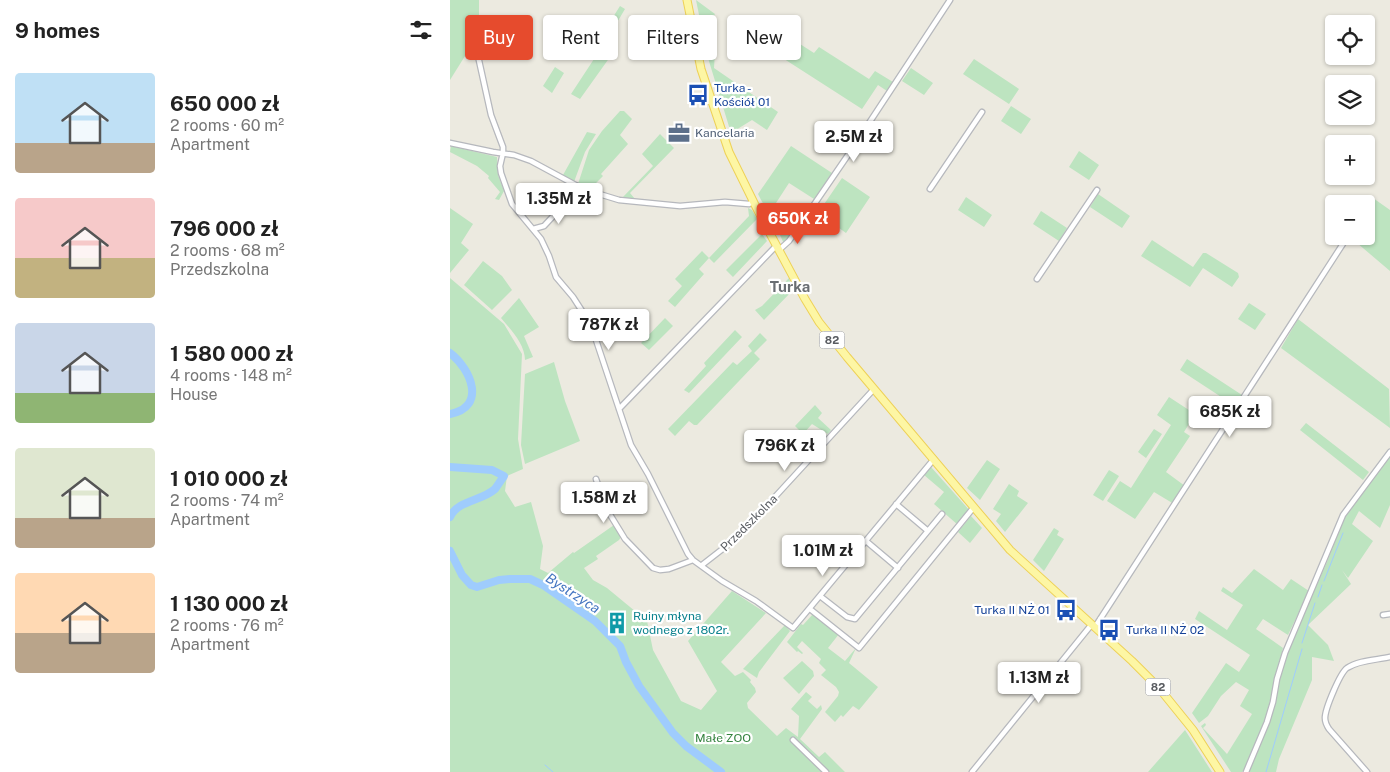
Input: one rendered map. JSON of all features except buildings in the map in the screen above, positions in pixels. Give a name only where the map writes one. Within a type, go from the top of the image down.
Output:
[{"type":"main road","name":"82","points":[[687,0],[697,54],[713,108],[729,152],[753,202],[819,322],[832,340],[974,507],[1026,565],[1143,671],[1193,730],[1220,772]]},
{"type":"street","points":[[619,409],[778,248],[789,241],[950,0]]},
{"type":"street","points":[[479,60],[491,115],[504,153],[500,166],[509,197],[515,208],[541,239],[556,277],[574,297],[591,325],[632,448],[648,474],[682,543],[693,560],[794,628],[934,459]]},
{"type":"street","points":[[930,189],[982,112]]},
{"type":"street","points":[[450,143],[510,154],[529,160],[578,186],[619,200],[687,206],[726,202],[749,204],[753,202]]},
{"type":"street","points":[[541,239],[544,226],[571,197],[578,186]]},
{"type":"street","points":[[1037,278],[1097,190]]},
{"type":"street","points":[[532,229],[544,226]]},
{"type":"street","points":[[972,772],[1093,626],[1342,245]]},
{"type":"street","name":"Przedszkolna","points":[[702,565],[728,544],[773,499],[874,389]]},
{"type":"street","points":[[1246,772],[1269,715],[1285,653],[1343,515],[1390,452]]},
{"type":"street","points":[[596,479],[606,508],[625,539],[653,568],[660,570],[693,560]]},
{"type":"street","points":[[896,504],[928,531]]},
{"type":"street","points":[[810,609],[860,648],[974,507]]},
{"type":"street","points":[[820,596],[847,617],[855,618],[942,514]]},
{"type":"street","points":[[866,541],[898,568]]},
{"type":"street","points":[[1383,615],[1390,614]]},
{"type":"street","points":[[1367,772],[1329,729],[1325,722],[1325,713],[1340,677],[1346,668],[1355,664],[1390,657]]},
{"type":"street","points":[[793,740],[826,772]]},
{"type":"green space","points":[[450,0],[479,0],[479,15],[465,15],[465,56],[450,80]]},
{"type":"green space","points":[[696,0],[715,14],[714,15],[699,15]]},
{"type":"green space","points":[[620,6],[625,9],[618,21],[618,15],[614,15]]},
{"type":"green space","points":[[801,45],[814,53],[819,47],[869,79],[875,71],[893,82],[887,91],[878,85],[862,109],[786,60],[801,60]]},
{"type":"green space","points":[[974,59],[1019,89],[1009,104],[963,74]]},
{"type":"green space","points":[[593,60],[608,60],[580,99],[571,94]]},
{"type":"green space","points":[[709,60],[714,60],[714,68],[778,112],[767,130],[752,120],[731,133]]},
{"type":"green space","points":[[555,67],[564,73],[552,93],[543,86]]},
{"type":"green space","points":[[911,68],[933,83],[924,95],[902,81]]},
{"type":"green space","points":[[1011,106],[1031,119],[1021,134],[1001,121]]},
{"type":"green space","points":[[620,111],[624,111],[632,119],[620,135],[628,144],[601,174],[603,176],[590,189],[578,184],[589,150],[602,131]]},
{"type":"green space","points":[[587,132],[596,134],[585,152],[574,182],[563,175]]},
{"type":"green space","points":[[660,134],[674,148],[630,193],[635,199],[623,199],[653,166],[642,154]]},
{"type":"green space","points":[[451,146],[497,157],[498,175],[504,191],[499,200],[495,199],[500,192],[488,178],[489,176],[477,166],[450,152]]},
{"type":"green space","points":[[791,146],[832,173],[814,199],[789,183],[776,203],[787,225],[796,226],[784,244],[758,194]]},
{"type":"green space","points":[[1079,151],[1099,165],[1089,180],[1069,167]]},
{"type":"green space","points":[[842,178],[870,197],[846,233],[818,213]]},
{"type":"green space","points":[[1098,194],[1130,216],[1122,228],[1090,207]]},
{"type":"green space","points":[[966,197],[992,215],[984,227],[958,210]]},
{"type":"green space","points":[[1375,199],[1390,210],[1390,271],[1359,245],[1375,245]]},
{"type":"green space","points":[[450,208],[473,224],[461,243],[469,250],[450,273]]},
{"type":"green space","points":[[748,208],[752,210],[757,219],[714,263],[709,258],[749,216]]},
{"type":"green space","points":[[1041,211],[1067,228],[1059,241],[1033,224]]},
{"type":"green space","points":[[762,234],[767,241],[733,277],[726,270]]},
{"type":"green space","points":[[1152,240],[1193,267],[1203,253],[1206,253],[1238,273],[1239,277],[1232,287],[1203,268],[1190,287],[1141,256]]},
{"type":"green space","points":[[702,251],[709,258],[699,269],[704,274],[675,307],[668,301],[682,286],[675,279]]},
{"type":"green space","points":[[483,261],[502,276],[512,290],[492,310],[464,285]]},
{"type":"green space","name":"Małe ZOO","points":[[450,278],[504,324],[522,354],[518,439],[523,469],[507,476],[505,491],[515,507],[531,502],[543,546],[540,569],[548,573],[573,552],[614,525],[621,537],[619,540],[596,556],[598,559],[584,568],[593,580],[607,588],[647,621],[653,650],[681,701],[701,710],[717,691],[688,641],[732,591],[766,613],[721,662],[735,676],[743,672],[751,680],[750,682],[756,692],[747,703],[748,708],[777,736],[786,728],[798,737],[799,716],[791,709],[806,692],[812,697],[808,701],[817,709],[821,705],[822,709],[800,739],[819,757],[825,752],[845,772],[450,772]]},
{"type":"green space","points":[[789,278],[793,290],[764,320],[755,310],[762,306]]},
{"type":"green space","points":[[519,298],[539,327],[524,336],[533,357],[525,360],[523,348],[501,318]]},
{"type":"green space","points":[[1249,303],[1266,314],[1255,330],[1238,319]]},
{"type":"green space","points":[[665,318],[673,326],[649,350],[641,343]]},
{"type":"green space","points":[[1298,319],[1389,389],[1390,428],[1281,348]]},
{"type":"green space","points":[[735,330],[742,337],[689,393],[684,390],[706,366],[704,363]]},
{"type":"green space","points":[[760,333],[767,340],[754,353],[760,359],[697,425],[689,421],[675,436],[668,429],[733,362],[737,365],[752,351],[748,346]]},
{"type":"green space","points":[[1187,359],[1242,395],[1235,406],[1180,370]]},
{"type":"green space","points":[[554,362],[565,401],[580,441],[525,464],[521,445],[525,374]]},
{"type":"green space","points":[[1169,397],[1195,414],[1184,432],[1190,436],[1166,472],[1185,486],[1174,504],[1154,492],[1135,519],[1107,501],[1120,481],[1131,488],[1171,425],[1157,415]]},
{"type":"green space","points":[[815,405],[822,413],[818,418],[831,430],[828,434],[812,424],[803,434],[795,426]]},
{"type":"green space","points":[[1306,423],[1369,472],[1363,480],[1300,430]]},
{"type":"green space","points":[[1154,429],[1162,434],[1146,458],[1138,452]]},
{"type":"green space","points":[[1390,455],[1390,505],[1380,528],[1359,511],[1352,524],[1373,541],[1348,578],[1342,570],[1351,584],[1308,625],[1328,645],[1334,661],[1312,657],[1312,680],[1279,759],[1276,772],[1248,772],[1266,728],[1282,667],[1344,518]]},
{"type":"green space","points":[[987,460],[1000,469],[980,500],[967,488]]},
{"type":"green space","points":[[931,467],[970,511],[958,525],[934,504],[944,492],[924,475]]},
{"type":"green space","points":[[1109,470],[1119,476],[1103,501],[1093,495]]},
{"type":"green space","points":[[1009,484],[1019,491],[1017,496],[1028,503],[1005,532],[996,521],[1001,514],[993,509]]},
{"type":"green space","points":[[971,516],[982,528],[970,543],[958,532]]},
{"type":"green space","points":[[1054,528],[1059,531],[1057,535],[1064,539],[1044,571],[1033,560]]},
{"type":"green space","points":[[1254,569],[1283,590],[1291,579],[1309,591],[1288,635],[1263,619],[1256,629],[1283,648],[1266,717],[1247,766],[1242,772],[1231,772],[1201,726],[1205,723],[1206,725],[1203,728],[1227,754],[1252,714],[1240,706],[1249,690],[1236,682],[1221,696],[1208,716],[1199,723],[1192,713],[1226,663],[1239,672],[1250,655],[1195,619],[1199,611],[1227,630],[1243,605],[1221,591],[1223,587],[1232,593]]},
{"type":"green space","points":[[813,614],[839,634],[828,648],[845,661],[856,648],[849,663],[878,687],[859,710],[853,706],[843,717],[841,715],[835,722],[825,712],[839,692],[836,687],[821,675],[826,670],[819,663],[821,659],[802,641],[797,647],[802,654],[797,652],[787,642],[801,624],[803,625]]},
{"type":"green space","points":[[785,625],[790,631],[759,672],[757,678],[743,669]]},
{"type":"green space","points":[[802,661],[813,671],[814,676],[799,694],[783,678]]},
{"type":"green space","points":[[1185,730],[1212,772],[1148,772]]},
{"type":"waterway","name":"Bystrzyca","points":[[450,353],[464,368],[472,387],[472,396],[469,404],[461,410],[450,414]]},
{"type":"waterway","name":"Bystrzyca","points":[[450,467],[492,470],[504,476],[490,493],[464,504],[454,511],[450,517]]},
{"type":"waterway","points":[[1324,581],[1343,533]]},
{"type":"waterway","name":"Bystrzyca","points":[[450,551],[462,575],[471,585],[477,587],[499,580],[530,579],[543,585],[595,621],[620,646],[639,686],[673,733],[686,746],[721,772]]},
{"type":"waterway","points":[[1318,597],[1322,585]]},
{"type":"waterway","points":[[1302,643],[1315,603]]},
{"type":"waterway","points":[[1266,772],[1302,649]]},
{"type":"waterway","points":[[545,765],[553,772]]},
{"type":"place","name":"Turka - Kościół 01","points":[[698,95]]},
{"type":"place","name":"Kancelaria","points":[[679,133]]},
{"type":"place","name":"Turka II NŻ 01","points":[[1066,610]]},
{"type":"place","name":"Ruiny młyna wodnego z 1802r.","points":[[617,623]]},
{"type":"place","name":"Turka II NŻ 02","points":[[1109,630]]},
{"type":"district","name":"Turka","points":[[790,286]]}]
